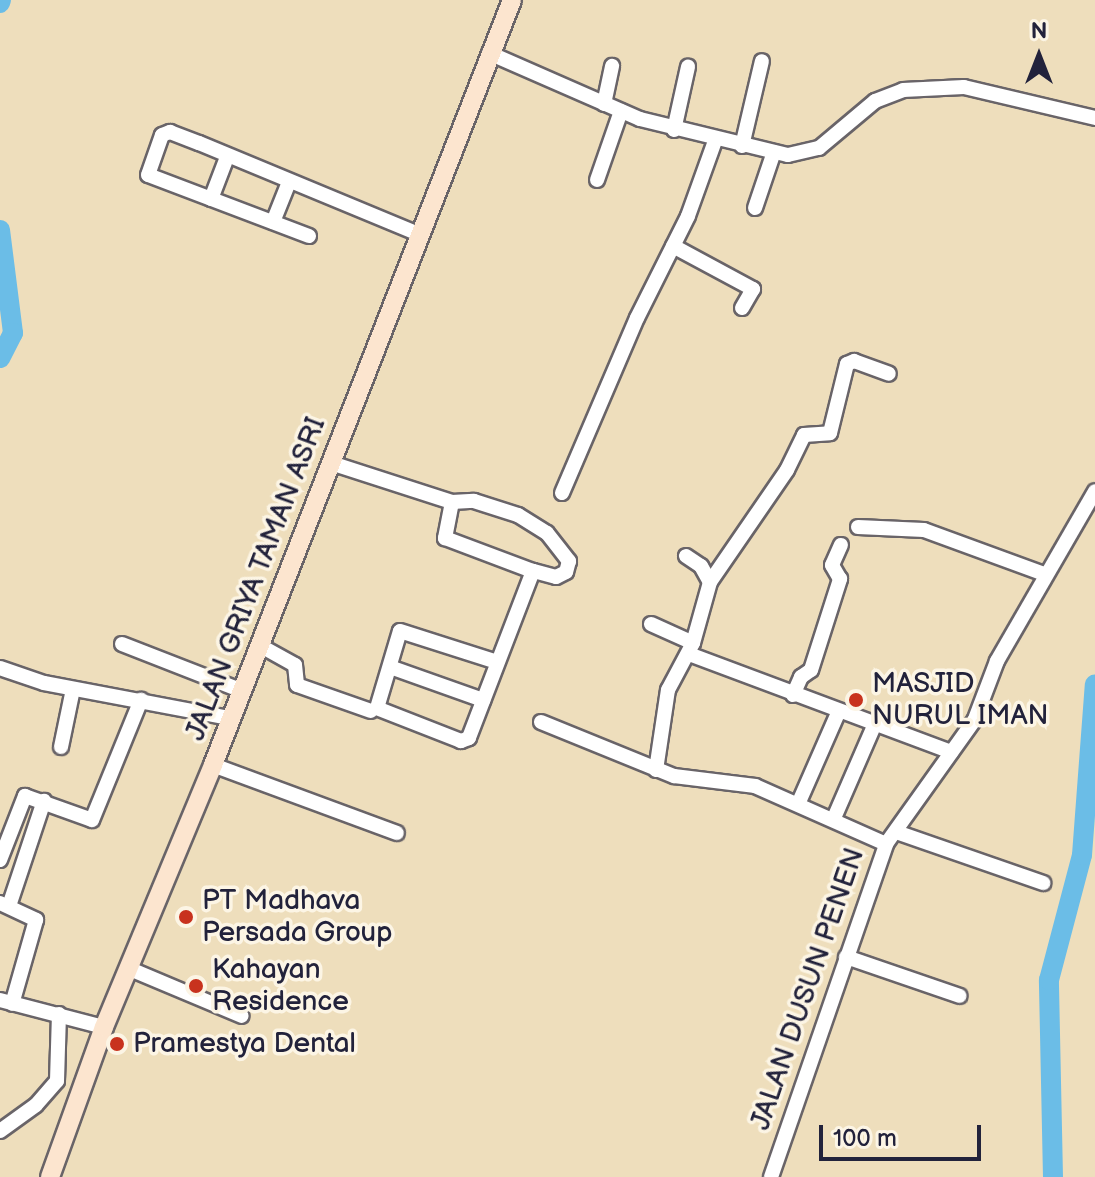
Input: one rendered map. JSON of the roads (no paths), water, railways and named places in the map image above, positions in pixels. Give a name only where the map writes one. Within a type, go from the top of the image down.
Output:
[{"type":"street","name":"JALAN GRIYA TAMAN ASRI","points":[[50,1177],[104,1027],[213,765],[512,0]]},
{"type":"street","points":[[489,53],[604,104],[674,130],[774,152],[803,154],[819,148],[875,101],[903,90],[947,85],[1095,118]]},
{"type":"street","points":[[742,146],[762,61]]},
{"type":"street","points":[[604,104],[612,66]]},
{"type":"street","points":[[674,130],[688,67]]},
{"type":"street","points":[[597,180],[621,111]]},
{"type":"street","points":[[309,236],[148,175],[149,164],[162,135],[170,132],[421,235]]},
{"type":"street","points":[[562,493],[673,246],[715,141]]},
{"type":"street","points":[[755,208],[774,152]]},
{"type":"street","points":[[211,199],[227,157]]},
{"type":"street","points":[[273,222],[289,182]]},
{"type":"street","points":[[673,246],[753,289],[742,308]]},
{"type":"street","points":[[656,770],[668,690],[691,649],[710,582],[804,435],[830,433],[847,364],[854,361],[889,374]]},
{"type":"street","points":[[331,463],[452,502],[474,501],[518,515],[547,533],[569,561],[566,572],[556,577],[533,571],[445,538],[452,502]]},
{"type":"street","name":"JALAN DUSUN PENEN","points":[[771,1177],[846,957],[891,838],[975,719],[997,661],[1044,574],[1090,507],[1095,491]]},
{"type":"street","points":[[858,527],[924,530],[1044,574]]},
{"type":"street","points":[[793,695],[801,677],[811,670],[840,579],[832,565],[841,545]]},
{"type":"street","points":[[686,556],[701,566],[710,582]]},
{"type":"street","points":[[497,662],[407,630],[398,635],[377,708],[461,741],[471,735],[533,571]]},
{"type":"street","points":[[651,624],[691,649],[793,695],[951,752]]},
{"type":"street","points":[[122,644],[240,690]]},
{"type":"street","points":[[259,645],[295,665],[297,685],[371,711]]},
{"type":"street","points":[[390,667],[483,700]]},
{"type":"street","points":[[0,668],[73,689],[230,718]]},
{"type":"street","points":[[61,747],[73,689]]},
{"type":"street","points":[[0,860],[19,801],[25,796],[92,820],[141,700]]},
{"type":"street","points":[[799,802],[838,713]]},
{"type":"street","points":[[541,722],[656,770],[695,780],[740,782],[891,838],[1043,883]]},
{"type":"street","points":[[834,818],[874,726]]},
{"type":"street","points":[[213,765],[397,833]]},
{"type":"street","points":[[44,801],[4,904],[36,920],[6,1002],[104,1027]]},
{"type":"street","points":[[846,957],[960,996]]},
{"type":"street","points":[[130,969],[242,1016]]},
{"type":"street","points":[[0,1131],[36,1105],[57,1081],[59,1014]]},
{"type":"waterway","points":[[0,230],[13,333],[0,358]]},
{"type":"waterway","points":[[1053,1177],[1049,980],[1082,855],[1095,684]]},
{"type":"place","name":"MASJID NURUL IMAN","points":[[856,700]]},
{"type":"place","name":"PT Madhava Persada Group","points":[[186,917]]},
{"type":"place","name":"Kahayan Residence","points":[[196,986]]},
{"type":"place","name":"Pramestya Dental","points":[[117,1044]]}]
